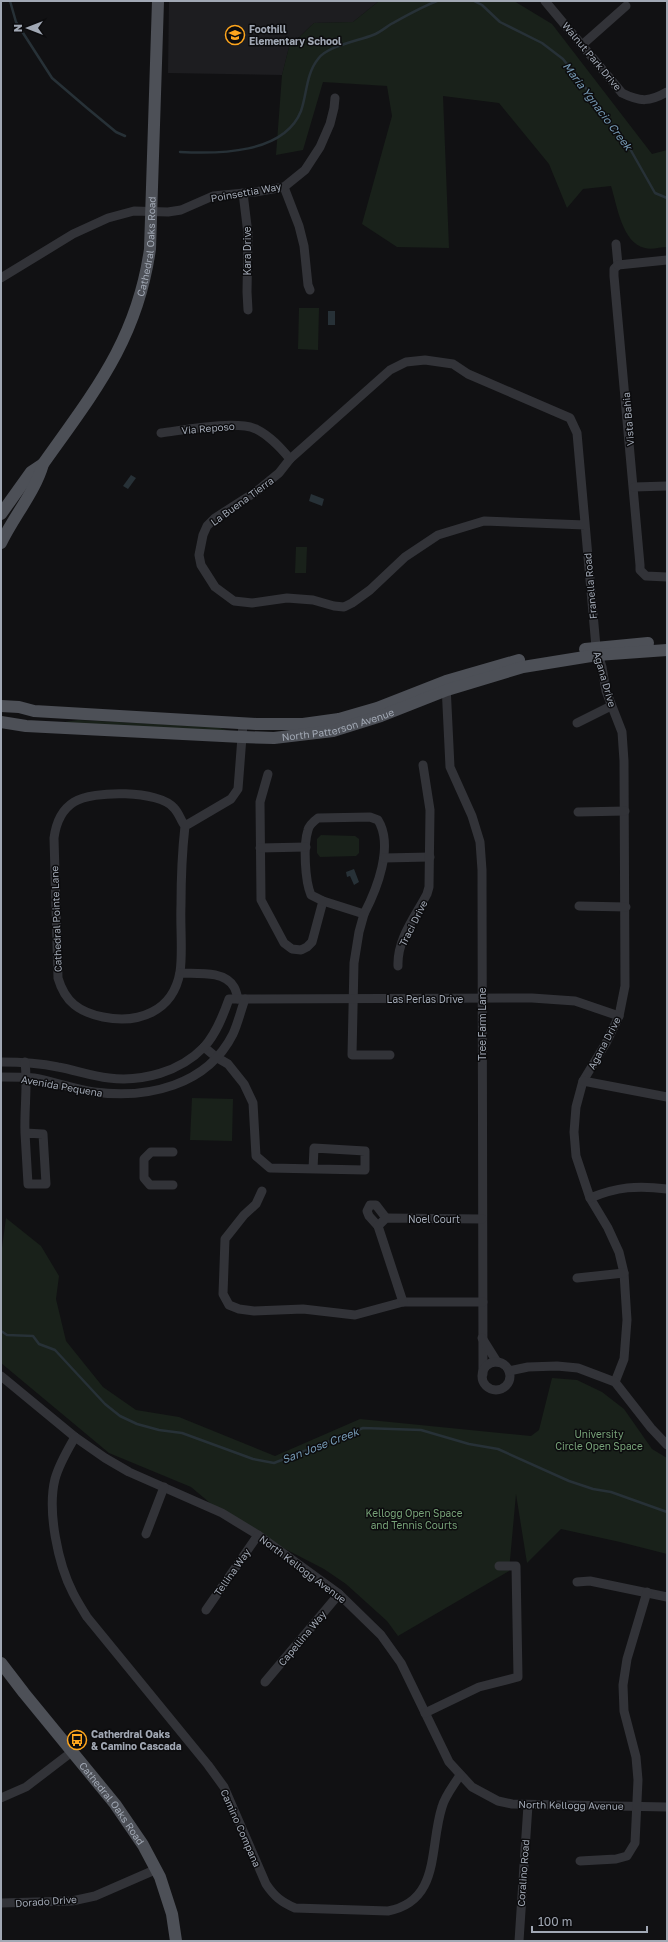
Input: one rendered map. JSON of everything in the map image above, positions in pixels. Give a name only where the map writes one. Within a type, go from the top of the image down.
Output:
[{"type":"main road","name":"Cathedral Oaks Road","points":[[1,543],[23,502],[39,480],[43,464],[111,367],[132,322],[147,274],[152,210],[158,1]]},
{"type":"main road","name":"Cathedral Oaks Road","points":[[1,514],[31,472],[43,464]]},
{"type":"main road","name":"North Patterson Avenue","points":[[1,706],[34,711],[243,724],[303,724],[339,719],[446,686],[522,666],[596,651],[667,642]]},
{"type":"main road","name":"North Patterson Avenue","points":[[596,651],[667,650]]},
{"type":"main road","name":"North Patterson Avenue","points":[[1,722],[26,726],[242,738],[274,738],[334,730],[381,716],[446,686]]},
{"type":"main road","name":"Cathedral Oaks Road","points":[[1,1663],[129,1822],[157,1869],[172,1914],[176,1941]]},
{"type":"street","name":"Walnut Park Drive","points":[[546,1],[622,93],[634,99],[646,100],[657,98],[667,92]]},
{"type":"street","points":[[582,45],[626,6]]},
{"type":"street","name":"Poinsettia Way","points":[[1,278],[52,246],[89,226],[134,211],[152,210],[168,212],[181,210],[213,196],[284,187],[305,170],[320,147],[330,124],[335,98]]},
{"type":"street","points":[[284,187],[299,226],[304,246],[310,290]]},
{"type":"street","name":"Kara Drive","points":[[243,193],[248,234],[246,292],[248,310]]},
{"type":"street","name":"Vista Bahia","points":[[616,244],[618,265],[614,269],[614,276],[640,565],[643,574],[653,577],[667,577]]},
{"type":"street","points":[[618,265],[667,260]]},
{"type":"street","name":"La Buena Tierra","points":[[435,360],[453,364],[468,374],[570,418],[577,433],[585,525],[484,521],[438,535],[405,557],[370,590],[352,604],[344,607],[334,606],[313,600],[287,598],[252,602],[234,601],[215,587],[201,565],[199,555],[203,535],[207,526],[215,518],[257,491],[279,473],[290,459],[390,370],[406,362],[435,360]]},
{"type":"street","name":"Via Reposo","points":[[161,433],[203,428],[244,426],[255,429],[267,436],[279,445],[290,459]]},
{"type":"street","points":[[634,487],[667,486]]},
{"type":"street","name":"Franella Road","points":[[585,525],[596,651]]},
{"type":"street","name":"Agana Drive","points":[[596,651],[601,663],[606,691],[622,732],[625,811],[625,986],[619,1016],[606,1043],[583,1081],[576,1107],[574,1132],[576,1156],[590,1198],[608,1228],[616,1246],[624,1273],[627,1314],[624,1359],[615,1382]]},
{"type":"street","name":"Tree Farm Lane","points":[[446,686],[450,767],[472,816],[480,842],[482,870],[483,1374]]},
{"type":"street","points":[[577,722],[612,706]]},
{"type":"street","points":[[185,826],[231,799],[238,789],[243,724]]},
{"type":"street","name":"Traci Drive","points":[[398,966],[398,956],[404,935],[428,894],[430,810],[423,765]]},
{"type":"street","points":[[268,774],[260,802],[260,900],[284,943],[292,949],[301,950],[312,942],[323,901]]},
{"type":"street","name":"Cathedral Pointe Lane","points":[[97,795],[156,797],[174,808],[185,826],[181,869],[180,973],[174,989],[161,1006],[151,1014],[139,1018],[118,1020],[99,1016],[79,1008],[69,1001],[62,991],[58,978],[54,838],[56,824],[64,810],[73,802],[84,797],[97,795]]},
{"type":"street","points":[[578,812],[625,811]]},
{"type":"street","points":[[364,914],[323,901],[311,895],[307,886],[306,847],[308,829],[318,818],[370,817],[378,820],[383,827],[384,858],[374,895],[364,914],[359,932],[354,963],[352,1055],[390,1055]]},
{"type":"street","points":[[260,848],[306,847]]},
{"type":"street","points":[[384,858],[430,857]]},
{"type":"street","points":[[578,906],[626,907]]},
{"type":"street","points":[[180,973],[218,975],[228,980],[234,987],[238,999]]},
{"type":"street","name":"Las Perlas Drive","points":[[238,999],[352,1000],[532,998],[575,1001],[619,1016]]},
{"type":"street","name":"Avenida Pequena","points":[[1,1062],[26,1062],[60,1067],[109,1078],[126,1079],[156,1074],[175,1068],[204,1047],[222,1017],[238,999]]},
{"type":"street","name":"Avenida Pequena","points":[[1,1076],[27,1078],[98,1092],[141,1093],[181,1084],[196,1074],[216,1057],[233,1034],[238,999]]},
{"type":"street","points":[[204,1047],[216,1057],[228,1064],[244,1084],[253,1103],[256,1156],[270,1168],[313,1169],[366,1170],[366,1151],[314,1148],[313,1169]]},
{"type":"street","points":[[25,1133],[43,1134],[46,1184],[28,1184],[25,1133],[24,1110],[27,1078],[26,1062]]},
{"type":"street","points":[[583,1081],[667,1097]]},
{"type":"street","points":[[173,1185],[150,1185],[144,1178],[144,1159],[151,1152],[174,1152]]},
{"type":"street","points":[[590,1198],[611,1190],[637,1187],[667,1189]]},
{"type":"street","points":[[262,1191],[256,1204],[244,1215],[225,1239],[223,1294],[229,1305],[239,1309],[254,1311],[303,1309],[355,1315],[403,1302],[483,1302]]},
{"type":"street","points":[[378,1226],[386,1218],[376,1205],[370,1205],[367,1211],[369,1216],[378,1226],[403,1302]]},
{"type":"street","name":"Noel Court","points":[[386,1218],[482,1219]]},
{"type":"street","points":[[576,1278],[624,1273]]},
{"type":"street","points":[[482,1338],[497,1362],[505,1365],[509,1371],[508,1383],[503,1388],[497,1390],[487,1385],[483,1374],[486,1366],[497,1362]]},
{"type":"street","points":[[509,1371],[528,1367],[557,1366],[578,1368],[615,1382],[655,1433],[667,1445]]},
{"type":"street","name":"North Kellogg Avenue","points":[[1,1376],[75,1437],[129,1472],[222,1513],[258,1535],[338,1594],[381,1635],[401,1663],[449,1762],[472,1787],[483,1794],[498,1800],[528,1806],[667,1807]]},
{"type":"street","name":"Camino Compana","points":[[75,1437],[60,1464],[55,1481],[54,1497],[54,1520],[60,1555],[72,1593],[87,1617],[208,1765],[224,1788],[266,1884],[273,1895],[283,1903],[295,1908],[388,1911],[402,1908],[414,1900],[428,1879],[437,1824],[442,1805],[460,1775]]},
{"type":"street","points":[[146,1534],[164,1487]]},
{"type":"street","name":"Tellina Way","points":[[206,1610],[258,1535]]},
{"type":"street","points":[[425,1712],[479,1688],[518,1676],[516,1566],[499,1566]]},
{"type":"street","points":[[576,1582],[590,1581],[667,1597]]},
{"type":"street","points":[[580,1861],[616,1860],[627,1856],[635,1844],[638,1806],[638,1780],[636,1757],[624,1711],[623,1685],[627,1659],[647,1592]]},
{"type":"street","name":"Capellina Way","points":[[265,1682],[338,1594]]},
{"type":"street","points":[[1,1798],[26,1787],[73,1751]]},
{"type":"street","name":"Coralino Road","points":[[519,1941],[528,1806]]},
{"type":"street","name":"Dorado Drive","points":[[1,1904],[72,1901],[96,1896],[157,1869]]},
{"type":"shaded area","name":"Foothill Elementary School","points":[[169,1],[379,1],[353,22],[314,23],[289,47],[282,75],[168,73]]},
{"type":"shaded area","points":[[328,311],[335,311],[335,325],[328,325]]},
{"type":"shaded area","points":[[131,475],[136,478],[128,489],[123,486]]},
{"type":"shaded area","points":[[311,494],[324,499],[322,506],[309,501]]},
{"type":"shaded area","points":[[354,869],[359,882],[354,885],[350,876],[347,877],[346,872]]},
{"type":"green space","points":[[379,1],[514,1],[552,24],[652,154],[667,150],[667,247],[648,249],[637,245],[631,239],[618,213],[611,186],[583,189],[567,208],[549,164],[499,103],[443,96],[449,248],[397,247],[362,224],[392,116],[387,86],[323,82],[303,150],[276,155],[282,75],[289,47],[314,23],[353,22]]},
{"type":"green space","points":[[299,308],[319,308],[318,350],[298,349]]},
{"type":"green space","points":[[296,547],[307,547],[306,573],[295,573]]},
{"type":"green space","points":[[78,720],[218,727],[230,731],[58,723]]},
{"type":"green space","points":[[321,835],[355,836],[359,839],[359,853],[356,856],[320,857],[317,853],[317,839]]},
{"type":"green space","points":[[192,1098],[233,1099],[232,1141],[190,1140]]},
{"type":"green space","name":"Kellogg Open Space and Tennis Courts","points":[[6,1218],[41,1246],[59,1276],[56,1299],[66,1341],[103,1387],[136,1410],[179,1417],[275,1456],[360,1419],[531,1436],[539,1430],[552,1378],[577,1380],[602,1392],[624,1409],[652,1449],[667,1458],[667,1554],[561,1529],[527,1563],[516,1494],[509,1571],[398,1636],[387,1621],[346,1584],[324,1569],[258,1535],[222,1513],[191,1487],[109,1453],[1,1363],[1,1255]]},
{"type":"waterway","name":"Maria Ygnacio Creek","points":[[10,1],[16,22],[52,78],[116,132],[125,136]]},
{"type":"waterway","name":"Maria Ygnacio Creek","points":[[180,152],[195,153],[231,151],[265,143],[280,136],[292,125],[301,111],[311,71],[322,54],[335,47],[380,32],[391,24],[437,1]]},
{"type":"waterway","name":"Maria Ygnacio Creek","points":[[474,1],[482,5],[500,22],[542,43],[563,59],[592,96],[601,113],[625,140],[655,193],[667,198]]},
{"type":"waterway","name":"San Jose Creek","points":[[1,1331],[7,1335],[33,1336],[39,1344],[55,1350],[105,1404],[120,1416],[137,1424],[159,1430],[182,1433],[253,1459],[274,1463],[363,1428],[421,1430],[469,1444],[498,1449],[569,1481],[593,1489],[611,1492],[667,1512]]},
{"type":"place","name":"Foothill Elementary School","points":[[235,35]]},
{"type":"place","name":"Catherdral Oaks & Camino Cascada","points":[[77,1740]]},
{"type":"park label","name":"University Circle Open Space","points":[[599,1440]]}]
